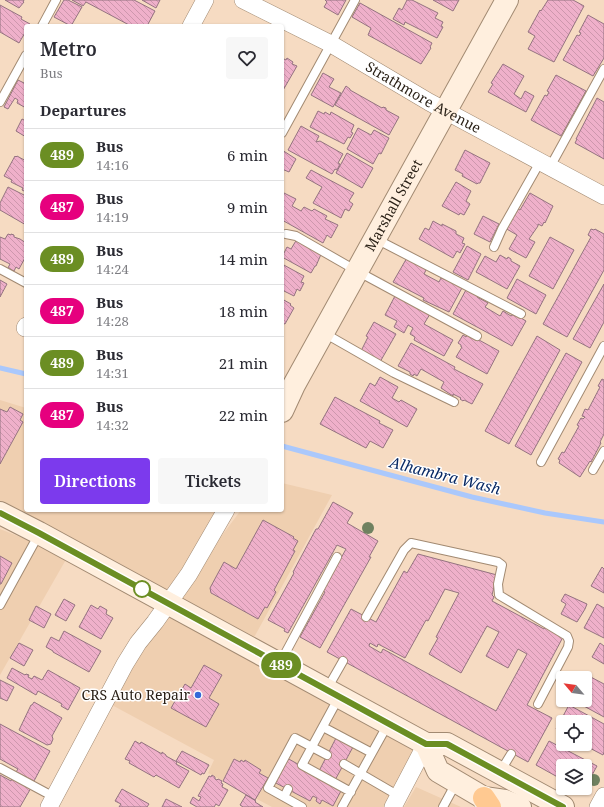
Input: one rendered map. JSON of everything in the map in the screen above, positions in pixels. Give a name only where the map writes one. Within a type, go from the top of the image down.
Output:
[{"type":"main road","name":"Marshall Street","points":[[284,405],[291,384],[323,333],[507,0]]},
{"type":"main road","points":[[0,513],[169,603],[426,744],[447,744],[563,807]]},
{"type":"main road","points":[[426,744],[438,771],[487,802],[505,801],[520,807]]},
{"type":"street","points":[[192,24],[206,0]]},
{"type":"street","name":"Strathmore Avenue","points":[[243,0],[331,44],[446,111],[603,193]]},
{"type":"street","points":[[51,802],[125,664],[138,643],[189,574],[225,512]]},
{"type":"street","points":[[396,801],[426,744]]},
{"type":"street","points":[[598,807],[604,796]]},
{"type":"lane","points":[[43,24],[56,0]]},
{"type":"lane","points":[[284,129],[355,0]]},
{"type":"lane","points":[[0,102],[24,59]]},
{"type":"lane","points":[[494,247],[502,230],[545,164],[604,68]]},
{"type":"lane","points":[[286,234],[296,236],[477,336]]},
{"type":"lane","points":[[375,239],[520,314]]},
{"type":"lane","points":[[0,269],[24,282]]},
{"type":"lane","points":[[323,333],[394,373],[454,402]]},
{"type":"lane","points":[[541,462],[604,346]]},
{"type":"lane","points":[[593,470],[604,450]]},
{"type":"lane","points":[[0,605],[39,533]]},
{"type":"lane","points":[[366,617],[404,550],[411,543],[498,562],[502,565],[498,584],[499,595],[567,636],[569,641],[568,647],[538,704]]},
{"type":"lane","points":[[279,664],[337,557]]},
{"type":"lane","points":[[343,661],[323,727],[302,765],[351,792]]},
{"type":"lane","points":[[342,807],[388,723]]},
{"type":"lane","points":[[323,727],[372,753]]},
{"type":"lane","points":[[302,807],[268,788],[295,738],[327,755]]},
{"type":"lane","points":[[500,773],[511,754]]},
{"type":"lane","points":[[344,764],[361,774],[396,801]]},
{"type":"lane","points":[[0,768],[51,802]]},
{"type":"lane","points":[[443,807],[457,782]]},
{"type":"lane","points":[[284,797],[288,789]]},
{"type":"shaded area","points":[[0,400],[24,407],[24,512],[215,512],[167,597],[0,507]]},
{"type":"shaded area","points":[[284,483],[332,495],[251,643],[173,601],[240,512],[284,512]]},
{"type":"shaded area","points":[[0,529],[68,556],[0,675]]},
{"type":"shaded area","points":[[168,610],[421,747],[388,807],[272,807],[208,773],[214,760],[110,704]]},
{"type":"shaded area","points":[[416,787],[461,807],[404,807]]},
{"type":"building","points":[[5,0],[24,0],[24,2],[19,8]]},
{"type":"building","points":[[64,0],[68,0],[82,7],[72,24],[67,24],[54,17]]},
{"type":"building","points":[[72,0],[134,0],[155,11],[148,24],[127,24],[86,2],[83,6]]},
{"type":"building","points":[[142,0],[160,0],[156,8]]},
{"type":"building","points":[[325,0],[346,0],[338,15],[324,7],[327,2]]},
{"type":"building","points":[[407,0],[412,0],[438,13],[435,18],[443,22],[441,26],[443,27],[437,38],[405,22],[404,25],[393,19],[399,8],[402,10]]},
{"type":"building","points":[[433,0],[459,0],[453,11]]},
{"type":"building","points":[[548,0],[573,0],[584,6],[554,62],[528,49],[535,36],[528,32],[540,10],[541,11]]},
{"type":"building","points":[[360,3],[432,43],[431,48],[421,64],[368,35],[371,28],[352,17]]},
{"type":"building","points":[[0,5],[22,17],[21,19],[30,24],[24,24],[24,34],[19,43],[0,32]]},
{"type":"building","points":[[588,15],[604,24],[604,58],[593,76],[563,60],[577,35],[579,36],[581,33],[579,32]]},
{"type":"building","points":[[287,58],[293,62],[292,64],[297,66],[284,89],[284,59],[286,60]]},
{"type":"building","points":[[503,64],[524,76],[514,94],[521,99],[525,91],[534,96],[526,112],[488,92],[493,84],[491,83]]},
{"type":"building","points":[[323,73],[334,79],[329,87],[341,93],[333,107],[311,95]]},
{"type":"building","points":[[556,75],[586,91],[561,136],[531,120],[545,95],[547,96],[549,92],[547,91]]},
{"type":"building","points":[[18,80],[24,83],[24,107],[17,103],[18,100],[15,98],[8,109],[4,107]]},
{"type":"building","points":[[346,86],[350,90],[382,108],[386,108],[386,110],[399,117],[389,135],[335,105]]},
{"type":"building","points":[[597,98],[604,102],[604,159],[575,143]]},
{"type":"building","points":[[318,111],[324,114],[325,112],[330,115],[331,112],[354,125],[351,132],[353,133],[350,138],[348,137],[344,144],[310,127]]},
{"type":"building","points":[[22,119],[24,120],[24,136],[16,131]]},
{"type":"building","points":[[301,126],[319,136],[316,142],[320,141],[343,154],[338,163],[340,164],[337,170],[335,169],[332,174],[288,150]]},
{"type":"building","points":[[358,128],[371,135],[374,130],[389,138],[381,154],[379,153],[373,164],[347,149]]},
{"type":"building","points":[[465,150],[490,163],[480,183],[477,184],[462,176],[463,174],[455,170]]},
{"type":"building","points":[[284,151],[296,159],[289,172],[284,170]]},
{"type":"building","points":[[347,153],[373,168],[362,188],[336,173]]},
{"type":"building","points":[[15,156],[24,160],[24,191],[22,190],[23,188],[11,182],[12,180],[4,176]]},
{"type":"building","points":[[311,170],[354,193],[349,201],[353,204],[349,211],[345,209],[341,218],[313,203],[322,187],[306,178]]},
{"type":"building","points":[[456,182],[471,191],[466,201],[470,204],[464,215],[460,213],[459,215],[442,206]]},
{"type":"building","points":[[8,187],[24,195],[24,224],[0,210],[0,203]]},
{"type":"building","points":[[284,193],[296,199],[292,206],[301,211],[304,207],[312,211],[314,209],[327,216],[325,219],[338,225],[331,238],[327,235],[323,243],[284,221]]},
{"type":"building","points":[[530,193],[553,206],[545,223],[544,222],[542,226],[538,224],[529,239],[535,242],[526,258],[509,249],[517,235],[505,228],[516,208],[520,210]]},
{"type":"building","points":[[483,216],[499,224],[490,242],[474,234]]},
{"type":"building","points":[[433,221],[456,231],[456,234],[464,238],[462,243],[465,244],[460,253],[457,251],[453,258],[419,239],[425,228],[429,230]]},
{"type":"building","points":[[591,229],[595,229],[604,234],[604,270],[567,337],[543,324],[591,237],[588,235]]},
{"type":"building","points":[[8,234],[11,234],[24,242],[24,260],[19,269],[16,267],[14,271],[8,268],[10,264],[0,259],[0,237],[5,239]]},
{"type":"building","points":[[550,237],[574,250],[553,289],[529,276]]},
{"type":"building","points":[[297,239],[322,252],[311,273],[284,258],[284,253],[287,247],[291,249]]},
{"type":"building","points":[[467,246],[481,254],[468,280],[453,272]]},
{"type":"building","points":[[500,255],[507,259],[508,257],[511,261],[520,266],[507,289],[476,272],[485,256],[496,262]]},
{"type":"building","points":[[408,256],[426,270],[424,274],[439,282],[441,278],[463,286],[449,312],[423,300],[424,298],[393,282]]},
{"type":"building","points":[[284,265],[304,276],[301,282],[304,283],[300,291],[297,289],[294,296],[284,291]]},
{"type":"building","points":[[517,279],[546,295],[536,314],[507,298]]},
{"type":"building","points":[[0,280],[7,284],[0,297]]},
{"type":"building","points":[[604,284],[604,322],[590,348],[573,339]]},
{"type":"building","points":[[467,288],[479,295],[477,297],[488,303],[485,307],[500,316],[503,311],[511,316],[514,314],[526,321],[512,346],[453,314]]},
{"type":"building","points":[[396,294],[430,314],[424,324],[453,340],[444,356],[414,340],[415,337],[410,334],[413,328],[408,325],[404,333],[394,327],[397,321],[385,315]]},
{"type":"building","points":[[284,300],[291,304],[290,305],[294,308],[285,324]]},
{"type":"building","points":[[374,322],[396,334],[380,362],[361,351],[368,337],[366,336]]},
{"type":"building","points":[[463,335],[466,337],[467,335],[478,341],[479,340],[499,351],[487,374],[456,357],[462,347],[458,343]]},
{"type":"building","points":[[537,336],[560,350],[509,444],[485,431]]},
{"type":"building","points":[[411,343],[455,367],[454,369],[483,384],[472,404],[464,400],[463,401],[460,399],[461,398],[453,394],[453,396],[441,388],[444,382],[421,369],[417,376],[414,374],[413,376],[410,372],[398,366]]},
{"type":"building","points":[[566,353],[582,362],[531,455],[515,446]]},
{"type":"building","points":[[380,377],[398,387],[392,398],[399,402],[401,400],[417,409],[407,427],[360,401],[370,383],[375,386]]},
{"type":"building","points":[[602,379],[604,380],[604,434],[591,462],[590,461],[580,477],[559,463],[560,460],[558,459],[562,452],[564,453],[579,426],[577,425],[581,418],[583,419],[585,417],[582,416],[585,409],[588,410],[600,387],[598,386]]},
{"type":"building","points":[[335,397],[380,421],[379,423],[393,430],[383,448],[370,441],[366,448],[320,424]]},
{"type":"building","points":[[10,407],[23,414],[20,420],[23,422],[0,464],[0,409],[7,412]]},
{"type":"building","points":[[333,502],[353,513],[347,523],[378,541],[369,557],[371,557],[320,648],[300,637],[325,592],[323,591],[346,549],[337,545],[288,633],[284,631],[285,629],[268,620],[316,529],[318,529]]},
{"type":"building","points":[[263,520],[294,537],[293,538],[298,541],[293,550],[295,551],[274,590],[276,592],[267,608],[265,607],[258,619],[211,593],[210,588],[224,562],[236,569]]},
{"type":"building","points":[[418,554],[497,575],[492,595],[494,597],[492,601],[544,629],[545,627],[563,637],[527,705],[552,718],[528,762],[327,652],[351,609],[376,622],[404,571],[407,573]],"holes":[[[445,589],[459,593],[436,637],[438,638],[429,654],[461,673],[487,626],[499,632],[486,656],[508,668],[518,649],[527,654],[496,711],[383,649],[381,653],[369,646],[370,643],[377,647],[378,644],[405,658],[426,620],[428,621]]]},
{"type":"building","points":[[0,556],[12,563],[1,584],[0,584]]},
{"type":"building","points":[[602,567],[604,569],[604,593],[591,586]]},
{"type":"building","points":[[565,594],[587,604],[577,622],[561,614],[566,604],[561,601]]},
{"type":"building","points":[[64,599],[75,605],[66,621],[55,615]]},
{"type":"building","points":[[597,604],[604,608],[604,638],[584,628]]},
{"type":"building","points":[[91,605],[98,609],[100,606],[107,610],[106,614],[113,618],[101,639],[79,627]]},
{"type":"building","points":[[36,606],[51,614],[44,628],[29,620]]},
{"type":"building","points":[[64,631],[101,651],[89,672],[46,647],[51,637],[59,641]]},
{"type":"building","points":[[19,643],[33,650],[24,666],[10,658]]},
{"type":"building","points":[[600,643],[604,646],[604,664],[592,657]]},
{"type":"building","points":[[204,665],[222,675],[209,698],[219,704],[206,727],[171,708],[185,684],[191,688]]},
{"type":"building","points":[[12,668],[25,675],[29,675],[28,677],[32,679],[34,676],[42,680],[48,670],[80,688],[68,710],[61,706],[62,704],[38,691],[36,695],[7,678]]},
{"type":"building","points":[[592,678],[604,684],[604,717],[586,707],[592,707]]},
{"type":"building","points":[[0,680],[14,687],[7,701],[0,698]]},
{"type":"building","points":[[34,702],[62,718],[52,736],[53,739],[51,744],[47,745],[19,730],[31,705]]},
{"type":"building","points":[[568,707],[573,707],[587,715],[564,715]]},
{"type":"building","points":[[592,717],[604,724],[603,755],[592,749]]},
{"type":"building","points":[[0,724],[50,751],[34,781],[16,772],[18,769],[0,759]]},
{"type":"building","points":[[336,738],[353,747],[334,782],[318,773]]},
{"type":"building","points":[[135,741],[140,744],[141,742],[162,754],[162,752],[177,762],[176,764],[189,771],[179,788],[156,775],[154,777],[129,763],[130,761],[125,759]]},
{"type":"building","points":[[549,741],[556,745],[556,751],[568,751],[584,759],[556,759],[556,776],[536,765]]},
{"type":"building","points":[[182,751],[209,765],[204,774],[202,773],[201,775],[176,761]]},
{"type":"building","points":[[287,758],[342,789],[333,806],[322,800],[320,804],[316,801],[317,798],[313,796],[310,801],[274,782]]},
{"type":"building","points":[[234,759],[240,762],[241,760],[244,762],[245,760],[261,770],[259,773],[268,778],[255,800],[223,781]]},
{"type":"building","points":[[592,763],[597,766],[592,775]]},
{"type":"building","points":[[0,775],[11,781],[12,778],[31,788],[20,807],[0,807]]},
{"type":"building","points":[[212,775],[215,779],[222,781],[222,787],[228,790],[219,806],[216,804],[214,807],[197,807],[190,803],[193,797],[199,801],[201,797],[198,796],[209,776],[211,777]]},
{"type":"building","points":[[122,789],[149,804],[147,807],[119,807],[121,804],[115,801]]},
{"type":"building","points":[[246,795],[263,807],[243,807],[240,805]]},
{"type":"building","points":[[166,799],[182,807],[162,807]]},
{"type":"waterway","name":"Alhambra Wash","points":[[0,368],[24,374]]},
{"type":"waterway","name":"Alhambra Wash","points":[[284,447],[472,497],[545,513],[604,522]]},
{"type":"bus line","name":"489","points":[[0,513],[426,744],[447,744],[563,807]]},
{"type":"place","name":"CRS Auto Repair","points":[[198,695]]}]
